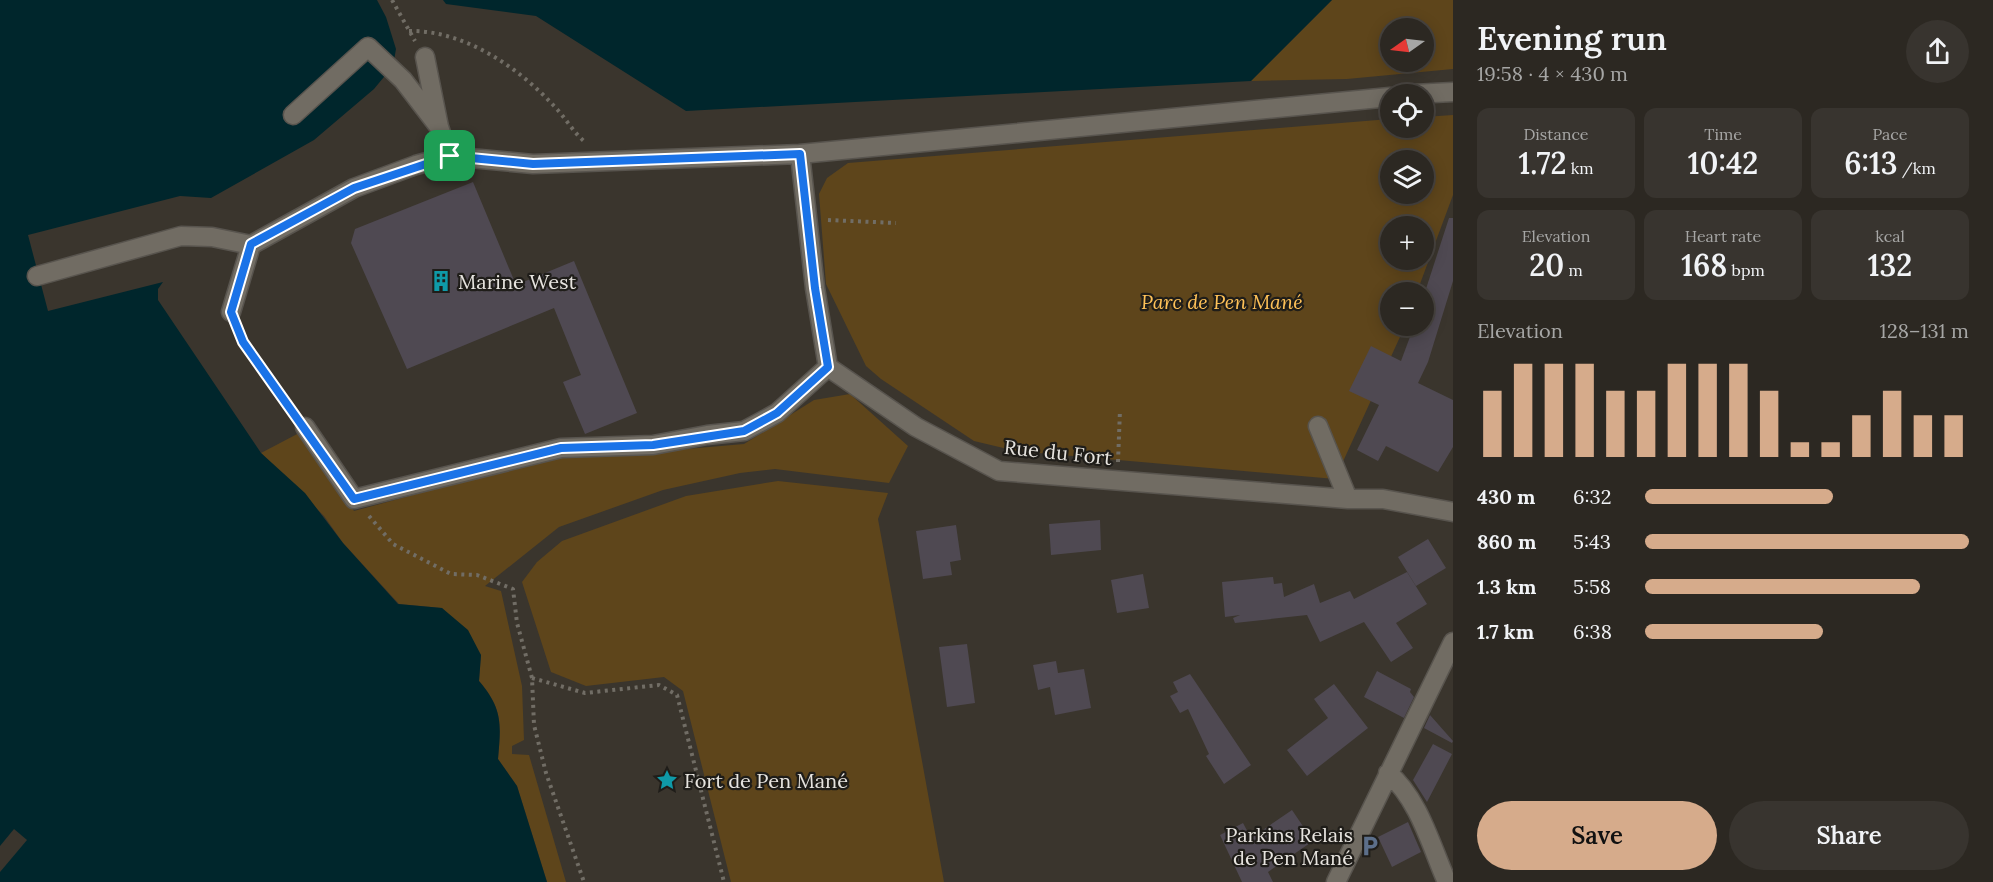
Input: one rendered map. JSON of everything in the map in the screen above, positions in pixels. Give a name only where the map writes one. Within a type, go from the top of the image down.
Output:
[{"type":"street","points":[[293,115],[368,47],[403,81],[439,127]]},
{"type":"street","points":[[424,57],[439,127],[450,156]]},
{"type":"street","points":[[1434,93],[1453,92]]},
{"type":"street","points":[[37,276],[181,236],[212,237],[251,244],[354,188],[450,156],[533,164],[800,154],[1380,98]]},
{"type":"street","points":[[305,427],[354,499],[561,448],[653,445],[744,431],[777,413],[828,367],[800,154]]},
{"type":"street","points":[[231,312],[251,244]]},
{"type":"street","name":"Rue du Fort","points":[[828,367],[916,427],[999,471],[1348,499],[1383,499],[1453,512]]},
{"type":"street","points":[[1318,426],[1348,499]]},
{"type":"street","points":[[1335,882],[1453,642]]},
{"type":"street","points":[[1388,773],[1402,784],[1422,822],[1447,882]]},
{"type":"path","points":[[392,0],[424,57]]},
{"type":"path","points":[[409,31],[427,30],[504,61],[554,105],[584,142],[596,141]]},
{"type":"path","points":[[807,219],[896,223]]},
{"type":"path","points":[[231,312],[243,342],[305,427]]},
{"type":"path","points":[[1118,480],[1120,410]]},
{"type":"path","points":[[354,499],[393,544],[451,574],[477,575],[513,589],[517,623],[532,678],[534,724],[546,773],[584,882]]},
{"type":"path","points":[[532,678],[585,693],[659,685],[677,695],[724,882]]},
{"type":"green space","points":[[1332,0],[1453,0],[1453,69],[1434,71],[1434,18],[1380,18],[1380,72],[1421,72],[1347,79],[1251,81]]},
{"type":"green space","name":"Parc de Pen Mané","points":[[1453,115],[1453,195],[1434,246],[1434,216],[1380,216],[1380,270],[1425,270],[1421,282],[1380,282],[1380,336],[1400,336],[1335,479],[1016,451],[974,441],[881,379],[866,366],[826,284],[819,194],[827,178],[848,163],[1380,120],[1380,138],[1434,138],[1434,116]]},
{"type":"green space","points":[[850,394],[908,446],[889,483],[775,469],[740,473],[663,490],[559,527],[485,586],[501,591],[522,686],[524,740],[512,746],[512,754],[529,755],[566,882],[547,882],[517,786],[498,759],[499,717],[493,700],[479,681],[481,655],[442,608],[399,604],[343,543],[324,516],[261,453],[301,432],[354,511],[576,451],[652,452],[744,444],[814,400]]},
{"type":"green space","points":[[778,481],[888,493],[878,519],[944,882],[731,882],[683,691],[664,677],[586,686],[551,672],[522,582],[537,562],[562,541],[686,496]]},
{"type":"water","points":[[0,0],[377,0],[386,17],[396,49],[393,66],[374,89],[314,140],[211,198],[180,196],[28,235],[48,311],[163,282],[158,289],[158,300],[261,453],[305,493],[343,543],[398,604],[442,608],[468,630],[481,655],[479,681],[493,700],[499,717],[498,759],[517,786],[547,882],[0,882]]},
{"type":"water","points":[[443,0],[1332,0],[1251,81],[686,111],[536,16],[446,4]]},
{"type":"pier","points":[[14,829],[27,840],[0,872],[0,846]]},
{"type":"building","name":"Marine West","points":[[473,182],[516,285],[574,261],[637,413],[585,434],[563,382],[581,375],[554,308],[407,369],[351,243],[355,229]]},
{"type":"building","points":[[1449,218],[1453,218],[1453,281],[1428,362],[1418,383],[1453,400],[1453,447],[1438,472],[1386,446],[1378,461],[1357,450],[1379,405],[1349,391],[1371,346],[1401,361],[1410,336],[1434,336],[1434,282],[1428,282]]},
{"type":"building","points":[[1100,520],[1101,550],[1051,555],[1049,524]]},
{"type":"building","points":[[956,525],[961,560],[950,562],[952,575],[923,579],[916,531]]},
{"type":"building","points":[[1428,539],[1446,568],[1416,586],[1398,557]]},
{"type":"building","points":[[1407,572],[1427,604],[1396,623],[1413,648],[1391,662],[1364,622],[1320,642],[1307,615],[1235,623],[1233,618],[1240,615],[1225,617],[1222,582],[1273,577],[1274,584],[1282,583],[1284,597],[1314,584],[1320,603],[1350,591],[1354,599]]},
{"type":"building","points":[[1143,574],[1149,608],[1117,613],[1111,580]]},
{"type":"building","points":[[967,644],[975,703],[947,707],[939,647]]},
{"type":"building","points":[[1056,661],[1058,673],[1084,669],[1091,708],[1055,715],[1050,687],[1038,690],[1033,665]]},
{"type":"building","points":[[1377,671],[1411,689],[1410,692],[1414,697],[1404,718],[1364,697]]},
{"type":"building","points":[[1190,674],[1251,765],[1224,784],[1206,756],[1209,754],[1188,709],[1180,713],[1170,696],[1178,692],[1173,682]]},
{"type":"building","points":[[1334,684],[1368,728],[1307,776],[1287,750],[1328,718],[1314,699]]},
{"type":"building","points":[[1430,715],[1453,741],[1452,743],[1424,728]]},
{"type":"building","points":[[1433,744],[1452,754],[1427,802],[1413,780]]},
{"type":"building","points":[[1292,810],[1313,841],[1268,872],[1273,882],[1242,882],[1220,835],[1243,823],[1251,838]]},
{"type":"building","points":[[1408,822],[1421,852],[1392,867],[1378,837]]},
{"type":"place","name":"Marine West","points":[[441,281]]},
{"type":"place","name":"Fort de Pen Mané","points":[[667,780]]},
{"type":"place","name":"Parkins Relais de Pen Mané","points":[[1370,846]]},
{"type":"route","points":[[800,154],[815,288],[828,367],[777,413],[744,431],[653,445],[561,448],[354,499],[243,342],[231,312],[243,267],[251,244],[354,188],[416,165],[450,156],[533,164],[800,154]]}]
